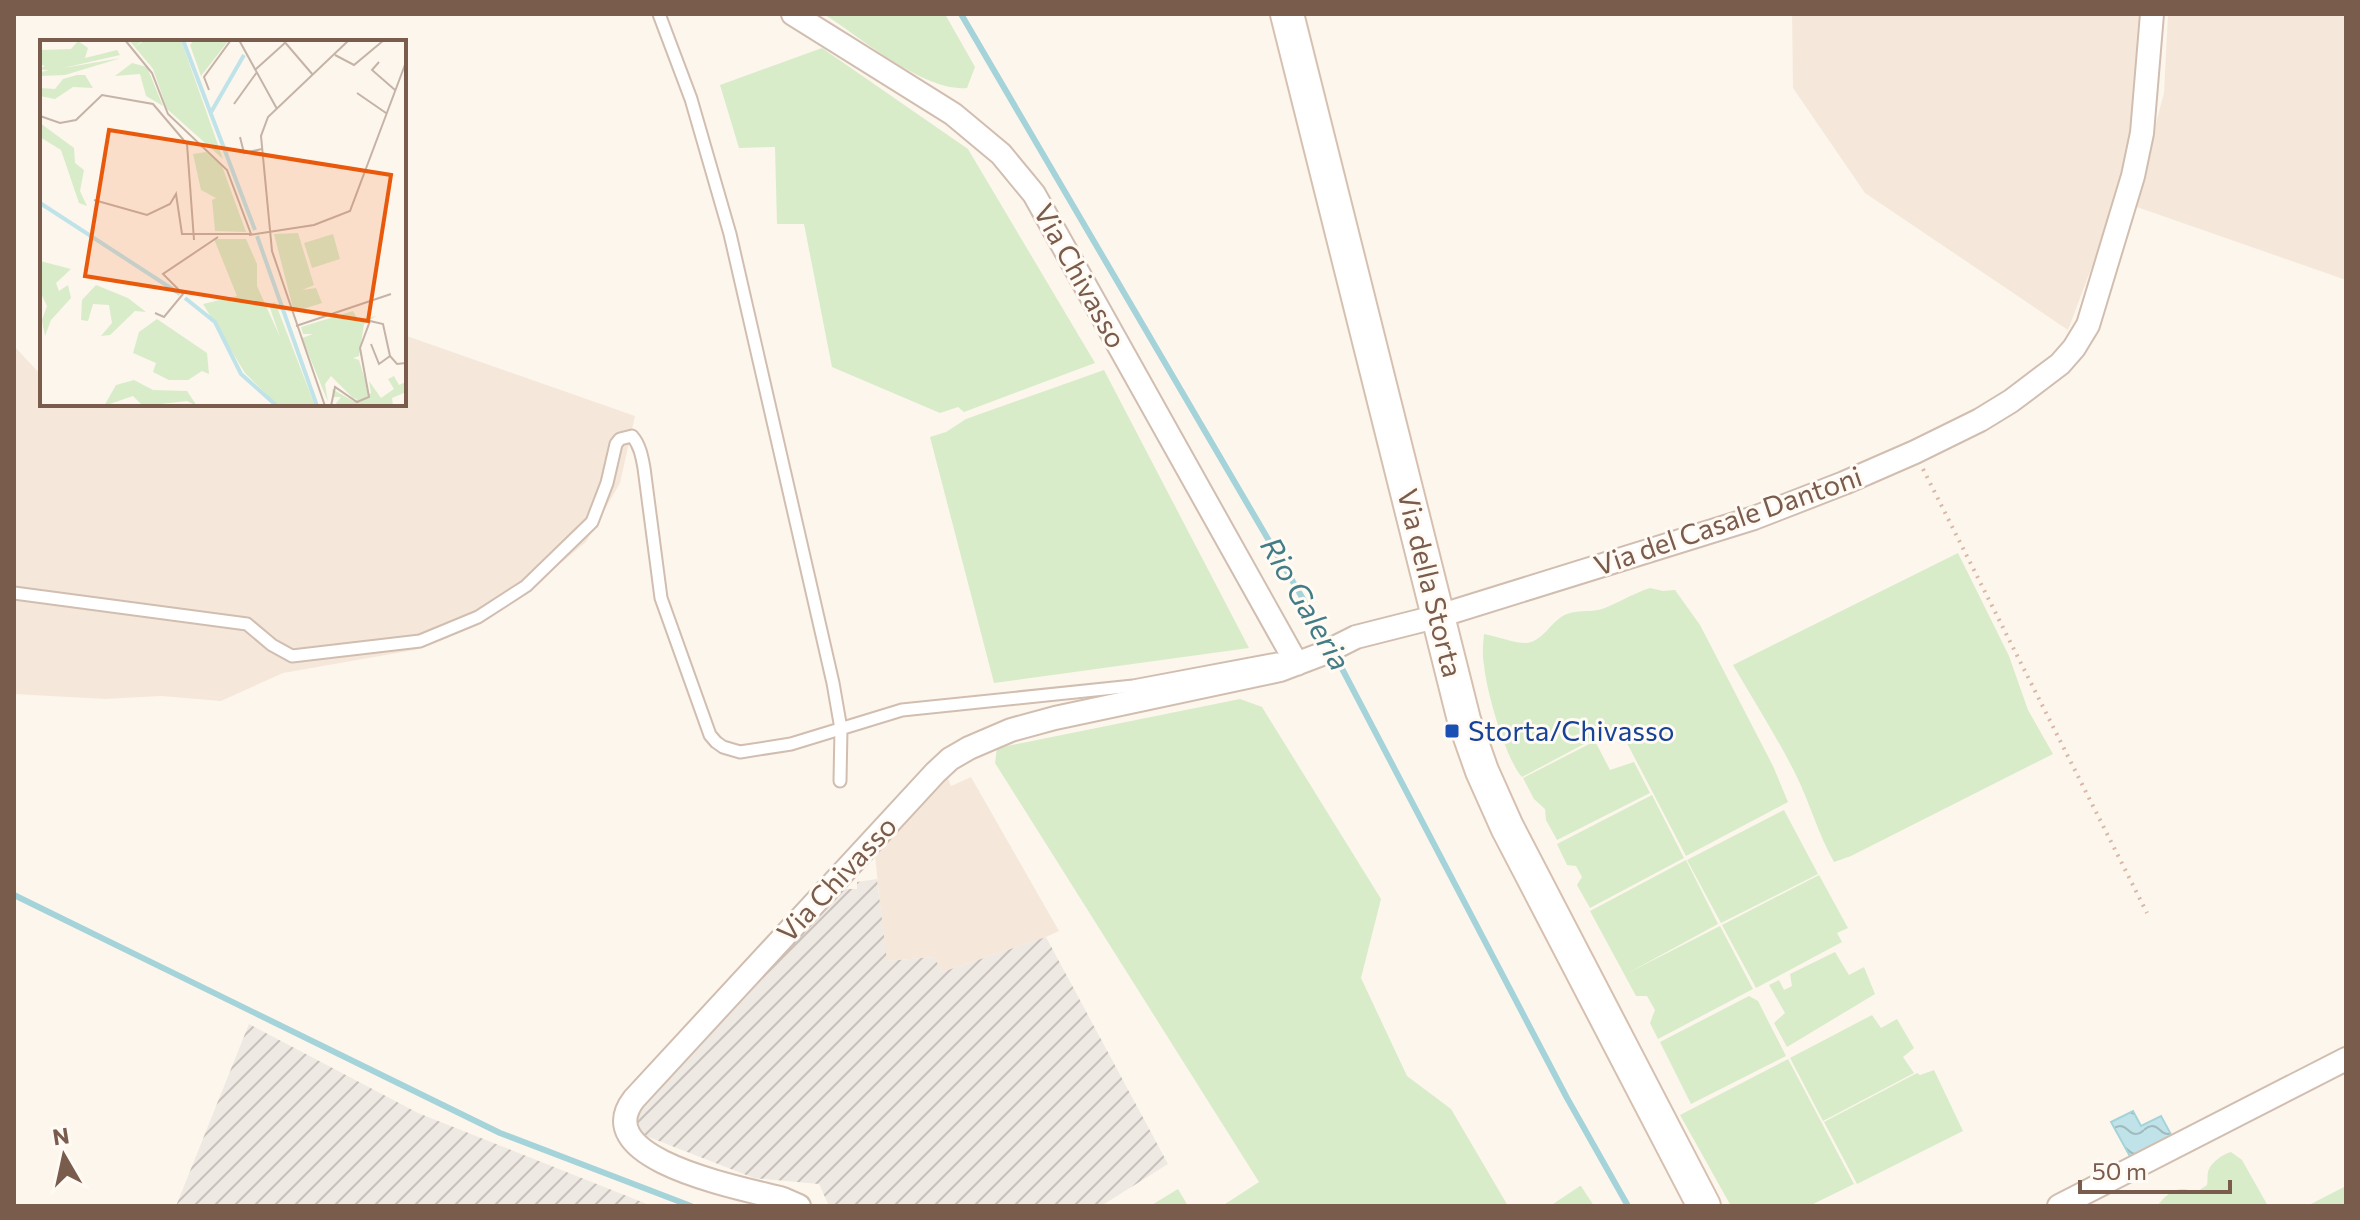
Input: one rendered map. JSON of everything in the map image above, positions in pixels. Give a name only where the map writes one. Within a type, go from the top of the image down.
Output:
[{"type":"main road","name":"Via della Storta","points":[[1287,14],[1464,720],[1507,827],[1704,1206]]},
{"type":"street","name":"Via Chivasso","points":[[793,14],[953,114],[1001,154],[1034,194],[1297,664]]},
{"type":"street","name":"Via del Casale Dantoni","points":[[1439,616],[1754,518],[1832,488],[1980,420],[2060,364],[2088,325],[2133,176],[2142,133],[2152,14]]},
{"type":"street","name":"Via Chivasso","points":[[799,1206],[680,1170],[656,1159],[635,1144],[625,1118],[630,1105],[950,759],[982,741],[1031,724],[1297,664],[1356,637],[1439,616]]},
{"type":"street","points":[[2059,1206],[2346,1059]]},
{"type":"lane","points":[[659,14],[691,99],[730,234],[829,668],[841,729],[840,781]]},
{"type":"lane","points":[[14,593],[247,624],[272,645],[292,656],[420,641],[478,617],[526,586],[592,522],[607,483],[616,444],[620,439],[632,436],[642,454],[661,598],[710,735],[730,751],[791,744],[902,710],[1133,686],[1277,659],[1297,664]]},
{"type":"path","points":[[1915,452],[2147,913]]},
{"type":"shaded area","points":[[1792,14],[2143,14],[2134,134],[2117,200],[2068,330],[1865,193],[1793,88]]},
{"type":"shaded area","points":[[2168,14],[2346,14],[2346,280],[2134,206],[2164,93]]},
{"type":"shaded area","points":[[406,336],[635,416],[620,483],[586,542],[519,598],[420,649],[283,673],[221,701],[161,696],[105,699],[14,694],[14,346],[40,374],[40,406],[406,406]]},
{"type":"shaded area","points":[[945,771],[951,786],[971,777],[1059,931],[942,972],[934,957],[886,961],[874,846]]},
{"type":"shaded area","points":[[877,879],[887,961],[934,957],[942,972],[1046,937],[1168,1164],[1101,1206],[829,1206],[819,1184],[754,1178],[641,1134],[634,1125],[639,1110],[840,889],[857,889],[857,882]]},
{"type":"shaded area","points":[[249,1024],[418,1113],[652,1206],[176,1206]]},
{"type":"green space","points":[[824,14],[945,14],[975,67],[967,88],[950,87],[912,72]]},
{"type":"green space","points":[[822,48],[968,149],[1095,363],[964,412],[958,407],[940,413],[832,367],[804,224],[777,224],[775,147],[739,148],[720,85]]},
{"type":"green space","points":[[1104,370],[1249,648],[994,683],[930,437],[946,432],[966,419]]},
{"type":"green space","points":[[1958,553],[2009,656],[2028,710],[2053,754],[1834,862],[1796,775],[1733,665]]},
{"type":"green space","points":[[1650,588],[1675,590],[1700,625],[1773,766],[1788,802],[1686,856],[1618,726],[1522,777],[1498,724],[1483,661],[1484,634],[1527,643],[1539,638],[1567,614],[1604,608]]},
{"type":"green space","points":[[1240,699],[1262,707],[1381,899],[1361,978],[1407,1076],[1451,1109],[1508,1206],[1222,1206],[1259,1182],[995,763],[997,748]]},
{"type":"green space","points":[[1595,741],[1610,770],[1634,762],[1650,793],[1557,840],[1546,820],[1545,809],[1534,799],[1523,778]]},
{"type":"green space","points":[[1652,795],[1684,858],[1590,908],[1577,885],[1582,877],[1576,866],[1567,865],[1557,844]]},
{"type":"green space","points":[[1784,810],[1818,874],[1721,923],[1687,860]]},
{"type":"green space","points":[[1686,860],[1718,924],[1628,973],[1720,926],[1753,989],[1658,1039],[1650,1023],[1655,1010],[1647,996],[1636,996],[1590,911]]},
{"type":"green space","points":[[1819,875],[1848,928],[1837,933],[1842,942],[1756,988],[1722,925]]},
{"type":"green space","points":[[1835,952],[1849,975],[1864,967],[1875,994],[1787,1047],[1774,1023],[1785,1013],[1769,985],[1779,980],[1784,990],[1792,986],[1790,974]]},
{"type":"green space","points":[[1749,996],[1758,1001],[1786,1056],[1691,1104],[1660,1042]]},
{"type":"green space","points":[[1872,1015],[1881,1028],[1897,1019],[1914,1048],[1903,1057],[1914,1073],[1823,1121],[1790,1058]]},
{"type":"green space","points":[[1788,1059],[1854,1184],[1809,1206],[1731,1206],[1680,1115]]},
{"type":"green space","points":[[1934,1070],[1963,1131],[1857,1184],[1824,1122],[1917,1073],[1920,1075]]},
{"type":"green space","points":[[2231,1152],[2242,1160],[2268,1206],[2157,1206],[2174,1191],[2184,1189],[2195,1193],[2207,1185],[2211,1165]]},
{"type":"green space","points":[[1580,1186],[1594,1206],[1550,1206]]},
{"type":"green space","points":[[2346,1186],[2346,1206],[2307,1206]]},
{"type":"green space","points":[[1178,1189],[1188,1206],[1150,1206]]},
{"type":"water","points":[[2133,1111],[2141,1126],[2161,1116],[2173,1138],[2132,1160],[2111,1122]]},
{"type":"waterway","name":"Rio Galeria","points":[[961,14],[1327,640],[1567,1098],[1628,1206]]},
{"type":"waterway","points":[[14,895],[500,1133],[691,1206]]},
{"type":"place","name":"Storta/Chivasso","points":[[1452,731]]}]
